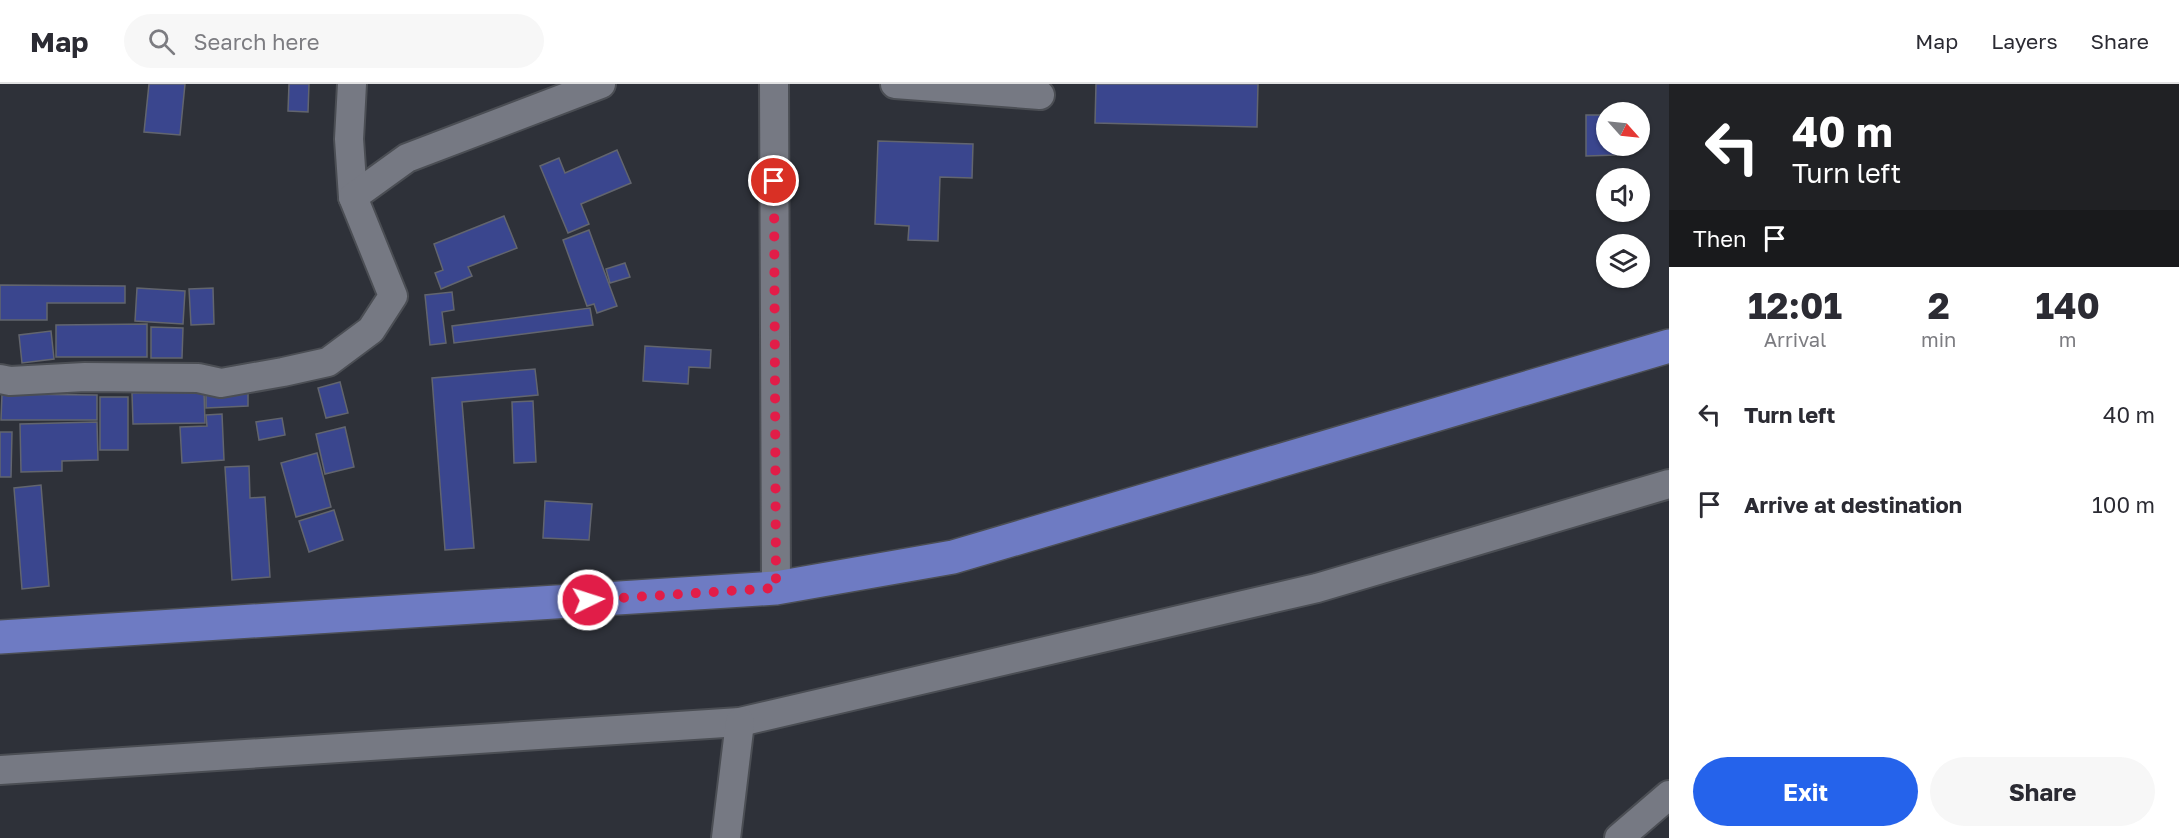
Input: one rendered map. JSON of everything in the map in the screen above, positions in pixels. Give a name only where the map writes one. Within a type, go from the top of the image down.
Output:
[{"type":"main road","points":[[0,638],[776,588],[953,557],[1669,346]]},
{"type":"street","points":[[0,379],[10,381],[85,377],[198,378],[221,383],[328,362],[371,330],[393,296],[352,197],[349,139],[352,84]]},
{"type":"street","points":[[352,197],[407,158],[601,84]]},
{"type":"street","points":[[776,588],[777,84]]},
{"type":"street","points":[[895,84],[1040,95]]},
{"type":"street","points":[[0,770],[740,722],[1317,588],[1669,484]]},
{"type":"street","points":[[726,838],[740,722]]},
{"type":"street","points":[[1618,838],[1669,795]]},
{"type":"building","points":[[149,84],[185,84],[180,135],[144,132]]},
{"type":"building","points":[[289,84],[309,84],[308,112],[288,111]]},
{"type":"building","points":[[1096,84],[1258,84],[1257,127],[1095,123]]},
{"type":"building","points":[[1586,115],[1596,115],[1596,156],[1586,156]]},
{"type":"building","points":[[878,141],[973,144],[972,178],[940,177],[938,241],[908,240],[909,226],[875,224]]},
{"type":"building","points":[[617,150],[631,183],[581,204],[589,224],[568,233],[540,166],[559,158],[565,173]]},
{"type":"building","points":[[504,216],[517,248],[468,267],[472,276],[441,289],[435,273],[443,270],[434,244]]},
{"type":"building","points":[[589,230],[617,306],[597,313],[594,304],[587,306],[563,240]]},
{"type":"building","points":[[625,263],[630,277],[610,283],[606,269]]},
{"type":"building","points":[[0,285],[125,286],[125,303],[47,303],[47,320],[0,320]]},
{"type":"building","points":[[137,288],[185,291],[183,324],[135,321]]},
{"type":"building","points":[[213,288],[214,324],[191,325],[189,289]]},
{"type":"building","points":[[452,292],[454,310],[442,312],[446,343],[430,345],[425,295]]},
{"type":"building","points":[[590,308],[593,325],[454,343],[452,326]]},
{"type":"building","points":[[147,324],[147,357],[56,357],[56,325]]},
{"type":"building","points":[[151,327],[183,328],[182,358],[151,358]]},
{"type":"building","points":[[51,331],[54,359],[22,363],[19,335]]},
{"type":"building","points":[[645,346],[711,350],[710,368],[689,367],[688,384],[643,381]]},
{"type":"building","points":[[535,369],[538,395],[462,402],[474,548],[445,550],[432,378]]},
{"type":"building","points":[[340,382],[348,413],[326,418],[318,388]]},
{"type":"building","points":[[248,390],[248,406],[206,408],[206,392]]},
{"type":"building","points":[[204,392],[205,423],[133,424],[132,393]]},
{"type":"building","points":[[2,394],[97,395],[97,420],[1,420]]},
{"type":"building","points":[[100,397],[128,397],[128,450],[100,450]]},
{"type":"building","points":[[533,401],[536,462],[514,463],[512,402]]},
{"type":"building","points":[[222,414],[224,460],[182,463],[180,427],[207,426],[206,415]]},
{"type":"building","points":[[282,418],[285,435],[259,440],[256,422]]},
{"type":"building","points":[[97,422],[98,460],[62,461],[62,471],[21,472],[20,424]]},
{"type":"building","points":[[345,427],[354,467],[325,474],[316,434]]},
{"type":"building","points":[[0,432],[12,432],[11,477],[0,477]]},
{"type":"building","points":[[317,453],[331,507],[296,517],[281,463]]},
{"type":"building","points":[[249,466],[250,498],[265,497],[270,577],[232,580],[225,467]]},
{"type":"building","points":[[41,485],[49,586],[22,589],[14,488]]},
{"type":"building","points":[[545,501],[592,504],[589,540],[543,538]]},
{"type":"building","points":[[334,510],[343,540],[309,552],[299,521]]},
{"type":"route","points":[[588,600],[776,588],[774,181]]}]
